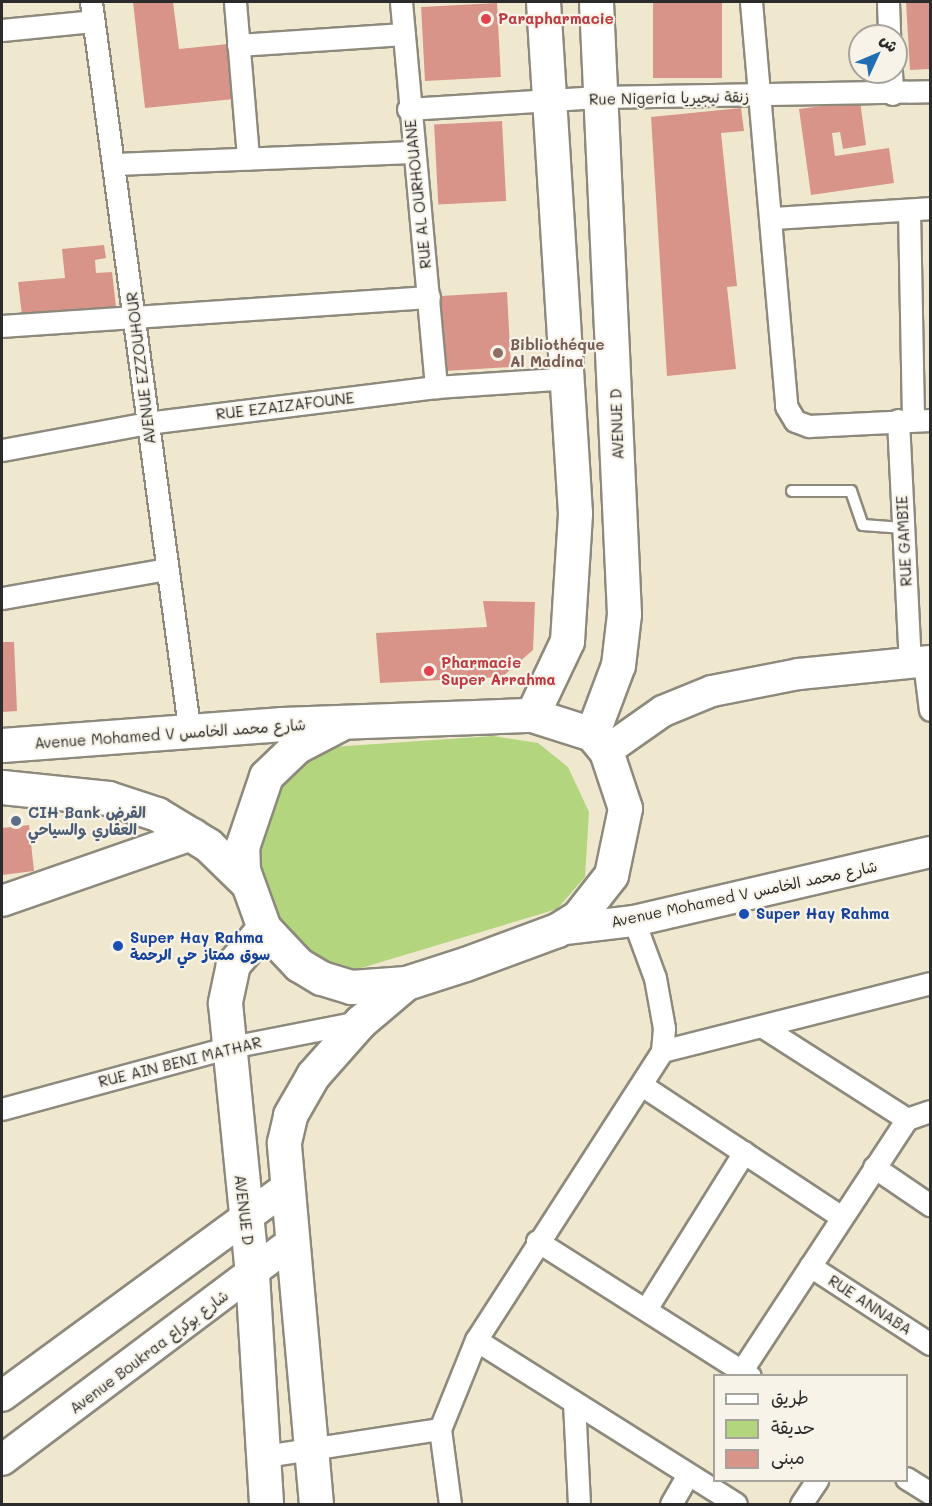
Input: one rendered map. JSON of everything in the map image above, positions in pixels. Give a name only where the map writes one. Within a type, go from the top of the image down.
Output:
[{"type":"main road","points":[[338,725],[296,747],[266,776],[247,817],[242,847],[246,882],[264,928],[299,965],[321,978],[351,987],[406,983],[557,930],[596,897],[611,875],[622,843],[625,808],[599,743],[532,715],[560,662],[571,614],[575,513],[570,378],[548,102],[543,2]]},
{"type":"main road","name":"AVENUE D","points":[[596,2],[624,614],[618,665],[599,743]]},
{"type":"main road","name":"Avenue Mohamed V شارع محمد الخامس","points":[[2,745],[532,715]]},
{"type":"main road","points":[[2,787],[108,798],[171,820],[194,834],[246,882]]},
{"type":"main road","name":"AVENUE D","points":[[264,928],[239,954],[228,977],[226,1048],[252,1274],[265,1456],[266,1504]]},
{"type":"main road","points":[[316,1504],[284,1142],[290,1115],[313,1076],[360,1022],[406,983]]},
{"type":"street","points":[[235,2],[248,158]]},
{"type":"street","name":"RUE AL OURHOUANE","points":[[402,2],[408,109],[429,297],[436,387]]},
{"type":"street","points":[[751,2],[758,97],[790,413],[809,426],[914,420]]},
{"type":"street","points":[[888,2],[889,24]]},
{"type":"street","points":[[2,30],[92,11]]},
{"type":"street","name":"AVENUE EZZOUHOUR","points":[[92,11],[136,315],[147,423],[190,734]]},
{"type":"street","points":[[238,45],[404,34]]},
{"type":"street","points":[[892,84],[892,94]]},
{"type":"street","name":"Rue Nigeria زنقة نيجيريا","points":[[408,109],[599,98],[758,97],[930,91]]},
{"type":"street","points":[[114,164],[414,152]]},
{"type":"street","points":[[772,218],[930,208]]},
{"type":"street","name":"RUE GAMBIE","points":[[909,210],[920,296],[914,420],[903,528],[930,710]]},
{"type":"street","points":[[2,326],[136,315],[429,297]]},
{"type":"street","name":"RUE EZAIZAFOUNE","points":[[2,450],[147,423],[436,387],[570,378]]},
{"type":"street","points":[[2,598],[167,569]]},
{"type":"street","points":[[599,743],[663,711],[712,691],[799,674],[924,660]]},
{"type":"street","points":[[2,901],[194,834]]},
{"type":"street","name":"Avenue Mohamed V شارع محمد الخامس","points":[[557,930],[634,921],[930,852]]},
{"type":"street","points":[[450,1504],[440,1429],[476,1340],[537,1241],[643,1086],[662,1051],[655,978],[634,921]]},
{"type":"street","points":[[662,1051],[930,983]]},
{"type":"street","name":"RUE AIN BENI MATHAR","points":[[2,1109],[226,1048],[360,1022]]},
{"type":"street","points":[[763,1027],[907,1119]]},
{"type":"street","points":[[643,1086],[840,1216]]},
{"type":"street","points":[[537,1241],[746,1373],[840,1216],[907,1119],[930,1111]]},
{"type":"street","points":[[646,1309],[744,1152]]},
{"type":"street","points":[[874,1167],[930,1205]]},
{"type":"street","points":[[2,1396],[288,1187]]},
{"type":"street","name":"Avenue Boukraa شارع بوكراع","points":[[2,1460],[294,1241]]},
{"type":"street","name":"RUE ANNABA","points":[[810,1266],[930,1344]]},
{"type":"street","points":[[476,1340],[736,1504]]},
{"type":"street","points":[[574,1402],[579,1504]]},
{"type":"street","points":[[265,1456],[440,1429]]},
{"type":"street","points":[[671,1504],[688,1475]]},
{"type":"street","points":[[908,1479],[930,1493]]},
{"type":"street","points":[[801,1504],[816,1482]]},
{"type":"lane","points":[[792,491],[851,491],[863,525],[903,528]]},
{"type":"green space","points":[[493,736],[538,743],[568,767],[589,812],[585,877],[557,909],[348,972],[305,951],[270,914],[254,874],[254,837],[269,796],[293,764],[332,747]]},
{"type":"building","points":[[133,2],[173,2],[179,49],[228,44],[234,99],[145,108]]},
{"type":"building","points":[[653,2],[722,2],[722,78],[653,78]]},
{"type":"building","points":[[906,2],[930,2],[930,69],[910,70]]},
{"type":"building","points":[[497,3],[501,77],[425,81],[421,7]]},
{"type":"building","points":[[860,101],[866,145],[843,149],[840,132],[832,133],[835,156],[889,148],[894,183],[811,195],[799,109]]},
{"type":"building","points":[[741,108],[744,131],[721,133],[737,286],[727,287],[736,369],[667,376],[651,117]]},
{"type":"building","points":[[502,121],[506,201],[438,204],[434,125]]},
{"type":"building","points":[[104,245],[106,258],[95,260],[96,273],[112,272],[116,307],[22,315],[18,282],[65,278],[62,249]]},
{"type":"building","points":[[507,292],[511,367],[445,371],[444,350],[439,350],[441,296]]},
{"type":"building","points":[[483,601],[535,602],[533,650],[502,677],[380,683],[376,633],[487,627]]},
{"type":"building","points":[[2,642],[14,642],[17,711],[2,712]]},
{"type":"building","points":[[29,825],[34,871],[2,875],[2,828]]},
{"type":"place","name":"Parapharmacie","points":[[486,19]]},
{"type":"place","name":"Bibliothéque Al Madina","points":[[498,353]]},
{"type":"place","name":"Pharmacie Super Arrahma","points":[[429,671]]},
{"type":"place","name":"CIH Bank القرض العقاري والسياحي","points":[[16,821]]},
{"type":"place","name":"Super Hay Rahma","points":[[744,914]]},
{"type":"place","name":"Super Hay Rahma سوق ممتاز حي الرحمة","points":[[118,946]]}]
